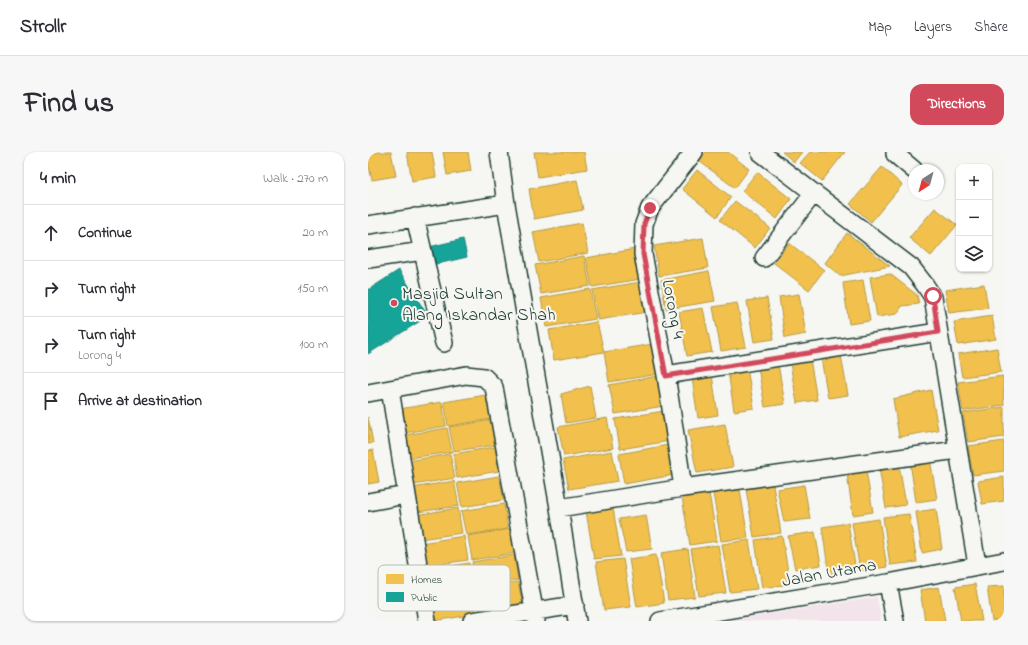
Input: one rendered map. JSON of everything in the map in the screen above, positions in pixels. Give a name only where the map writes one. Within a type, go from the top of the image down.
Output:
[{"type":"street","points":[[472,621],[576,613],[506,204],[499,152]]},
{"type":"street","name":"Lorong 4","points":[[683,488],[666,376],[643,254],[644,224],[650,208],[694,152]]},
{"type":"street","points":[[760,152],[911,267],[933,296],[977,565]]},
{"type":"street","points":[[895,152],[895,154],[908,165]]},
{"type":"street","points":[[764,258],[814,194]]},
{"type":"street","points":[[368,225],[506,204]]},
{"type":"street","points":[[416,217],[444,344]]},
{"type":"street","points":[[368,259],[423,251]]},
{"type":"street","points":[[666,376],[938,332]]},
{"type":"street","points":[[368,393],[466,375],[484,377],[494,387],[535,617]]},
{"type":"street","points":[[390,389],[418,565]]},
{"type":"street","points":[[559,508],[683,488],[957,450]]},
{"type":"street","points":[[368,502],[406,495]]},
{"type":"street","name":"Jalan Utama","points":[[660,621],[1004,561]]},
{"type":"street","points":[[888,582],[895,621]]},
{"type":"street","points":[[425,611],[427,621]]},
{"type":"shaded area","points":[[877,597],[881,621],[729,621],[763,615]]},
{"type":"building: Homes","points":[[368,152],[391,152],[396,176],[372,180],[368,162]]},
{"type":"building: Homes","points":[[407,152],[432,152],[436,177],[412,181]]},
{"type":"building: Homes","points":[[443,152],[468,152],[471,171],[447,175]]},
{"type":"building: Homes","points":[[534,152],[584,152],[587,169],[538,177]]},
{"type":"building: Homes","points":[[706,152],[728,152],[749,169],[735,188],[699,161]]},
{"type":"building: Homes","points":[[782,152],[802,152],[794,162]]},
{"type":"building: Homes","points":[[810,152],[845,152],[822,181],[800,163]]},
{"type":"building: Homes","points":[[882,167],[902,185],[871,222],[850,204]]},
{"type":"building: Homes","points":[[697,170],[731,197],[717,217],[682,189]]},
{"type":"building: Homes","points":[[757,172],[791,199],[777,219],[742,191]]},
{"type":"building: Homes","points":[[577,180],[583,210],[534,219],[529,189]]},
{"type":"building: Homes","points":[[735,201],[770,228],[755,248],[720,220]]},
{"type":"building: Homes","points":[[935,208],[956,224],[956,226],[931,256],[909,238]]},
{"type":"building: Homes","points":[[582,223],[588,253],[539,262],[533,232]]},
{"type":"building: Homes","points":[[847,233],[890,266],[840,276],[825,263]]},
{"type":"building: Homes","points":[[703,238],[708,268],[659,276],[654,246]]},
{"type":"building: Homes","points":[[789,243],[824,270],[809,290],[774,263]]},
{"type":"building: Homes","points":[[635,249],[641,279],[592,287],[586,258]]},
{"type":"building: Homes","points":[[584,256],[590,286],[541,294],[535,265]]},
{"type":"building: Homes","points":[[709,271],[715,301],[666,309],[661,280]]},
{"type":"building: Homes","points":[[890,274],[917,295],[919,304],[902,306],[897,314],[877,317],[870,277]]},
{"type":"building: Homes","points":[[863,280],[870,321],[849,324],[843,283]]},
{"type":"building: Homes","points":[[641,282],[647,312],[598,320],[592,290]]},
{"type":"building: Homes","points":[[984,284],[988,308],[949,313],[945,290]]},
{"type":"building: Homes","points":[[590,289],[596,319],[546,327],[541,298]]},
{"type":"building: Homes","points":[[799,294],[806,334],[785,338],[779,297]]},
{"type":"building: Homes","points":[[767,298],[774,339],[754,342],[747,301]]},
{"type":"building: Homes","points":[[737,303],[746,347],[721,351],[713,307]]},
{"type":"building: Homes","points":[[703,308],[712,352],[687,356],[679,312]]},
{"type":"building: Homes","points":[[992,316],[996,339],[958,345],[954,322]]},
{"type":"building: Homes","points":[[597,322],[604,352],[554,360],[549,330]]},
{"type":"building: Homes","points":[[653,344],[659,374],[609,382],[604,352]]},
{"type":"building: Homes","points":[[997,348],[1001,372],[962,377],[958,354]]},
{"type":"building: Homes","points":[[841,355],[848,395],[828,398],[821,358]]},
{"type":"building: Homes","points":[[810,359],[817,400],[797,403],[790,363]]},
{"type":"building: Homes","points":[[778,364],[785,404],[765,407],[758,367]]},
{"type":"building: Homes","points":[[747,368],[754,408],[734,411],[728,371]]},
{"type":"building: Homes","points":[[712,375],[718,415],[698,418],[692,378]]},
{"type":"building: Homes","points":[[658,376],[664,406],[615,414],[609,385]]},
{"type":"building: Homes","points":[[1003,376],[1004,405],[963,411],[958,382]]},
{"type":"building: Homes","points":[[590,386],[596,418],[566,423],[561,394]]},
{"type":"building: Homes","points":[[931,390],[938,430],[899,437],[893,399]]},
{"type":"building: Homes","points":[[486,395],[491,419],[448,426],[444,402]]},
{"type":"building: Homes","points":[[442,402],[446,426],[404,433],[399,409]]},
{"type":"building: Homes","points":[[1004,407],[1004,437],[968,442],[963,413]]},
{"type":"building: Homes","points":[[664,411],[670,441],[620,449],[615,419]]},
{"type":"building: Homes","points":[[368,417],[373,443],[368,444]]},
{"type":"building: Homes","points":[[607,418],[613,448],[564,456],[558,427]]},
{"type":"building: Homes","points":[[492,420],[496,445],[454,451],[449,427]]},
{"type":"building: Homes","points":[[725,424],[733,467],[697,473],[688,430]]},
{"type":"building: Homes","points":[[447,428],[452,452],[409,458],[405,435]]},
{"type":"building: Homes","points":[[1004,441],[1004,471],[973,475],[968,446]]},
{"type":"building: Homes","points":[[668,445],[674,475],[624,484],[619,454]]},
{"type":"building: Homes","points":[[495,447],[499,471],[457,478],[453,454]]},
{"type":"building: Homes","points":[[373,450],[379,482],[368,484],[368,451]]},
{"type":"building: Homes","points":[[612,451],[618,481],[569,489],[563,460]]},
{"type":"building: Homes","points":[[450,454],[455,478],[413,485],[408,461]]},
{"type":"building: Homes","points":[[930,459],[937,499],[916,502],[910,462]]},
{"type":"building: Homes","points":[[899,465],[906,505],[886,508],[879,468]]},
{"type":"building: Homes","points":[[866,471],[873,512],[853,515],[847,474]]},
{"type":"building: Homes","points":[[499,476],[504,500],[462,507],[457,483]]},
{"type":"building: Homes","points":[[1004,477],[1004,501],[982,504],[978,481]]},
{"type":"building: Homes","points":[[454,481],[459,506],[417,512],[412,488]]},
{"type":"building: Homes","points":[[773,485],[781,533],[754,537],[746,489]]},
{"type":"building: Homes","points":[[804,485],[810,519],[784,522],[777,489]]},
{"type":"building: Homes","points":[[740,490],[748,538],[721,541],[713,493]]},
{"type":"building: Homes","points":[[709,493],[717,541],[690,545],[682,497]]},
{"type":"building: Homes","points":[[504,504],[508,529],[466,535],[461,511]]},
{"type":"building: Homes","points":[[458,508],[462,533],[420,539],[416,515]]},
{"type":"building: Homes","points":[[613,508],[621,556],[594,559],[586,511]]},
{"type":"building: Homes","points":[[936,509],[942,549],[922,553],[916,512]]},
{"type":"building: Homes","points":[[909,514],[917,562],[890,565],[883,517]]},
{"type":"building: Homes","points":[[646,515],[652,549],[626,552],[619,519]]},
{"type":"building: Homes","points":[[879,519],[887,567],[860,571],[852,523]]},
{"type":"building: Homes","points":[[848,523],[856,571],[829,575],[822,527]]},
{"type":"building: Homes","points":[[510,529],[515,553],[472,560],[468,536]]},
{"type":"building: Homes","points":[[815,532],[821,565],[795,569],[788,536]]},
{"type":"building: Homes","points":[[464,536],[468,560],[426,565],[421,543]]},
{"type":"building: Homes","points":[[782,536],[790,584],[762,588],[755,540]]},
{"type":"building: Homes","points":[[749,540],[757,589],[730,592],[722,544]]},
{"type":"building: Homes","points":[[718,545],[726,593],[699,596],[691,549]]},
{"type":"building: Homes","points":[[688,549],[695,597],[668,600],[661,553]]},
{"type":"building: Homes","points":[[514,555],[518,580],[510,581],[510,565],[472,565],[472,562]]},
{"type":"building: Homes","points":[[656,555],[664,603],[637,607],[629,559]]},
{"type":"building: Homes","points":[[623,559],[631,607],[604,610],[596,562]]},
{"type":"building: Homes","points":[[469,563],[469,565],[457,565]]},
{"type":"building: Homes","points":[[518,582],[523,606],[510,608],[510,583]]},
{"type":"building: Homes","points":[[975,584],[982,621],[961,621],[955,587]]},
{"type":"building: Homes","points":[[1004,586],[1004,621],[992,621],[987,587]]},
{"type":"building: Homes","points":[[939,587],[945,621],[925,621],[920,590]]},
{"type":"building: Homes","points":[[432,611],[476,611],[476,614],[434,621]]},
{"type":"building: Public","points":[[463,239],[467,257],[433,265],[429,247]]},
{"type":"building: Public","name":"Masjid Sultan Alang Iskandar Shah","points":[[399,270],[428,316],[368,354],[368,290]]},
{"type":"place","name":"Masjid Sultan Alang Iskandar Shah","points":[[394,303]]},
{"type":"route","points":[[650,208],[644,224],[643,254],[666,376],[938,332],[933,296]]}]
